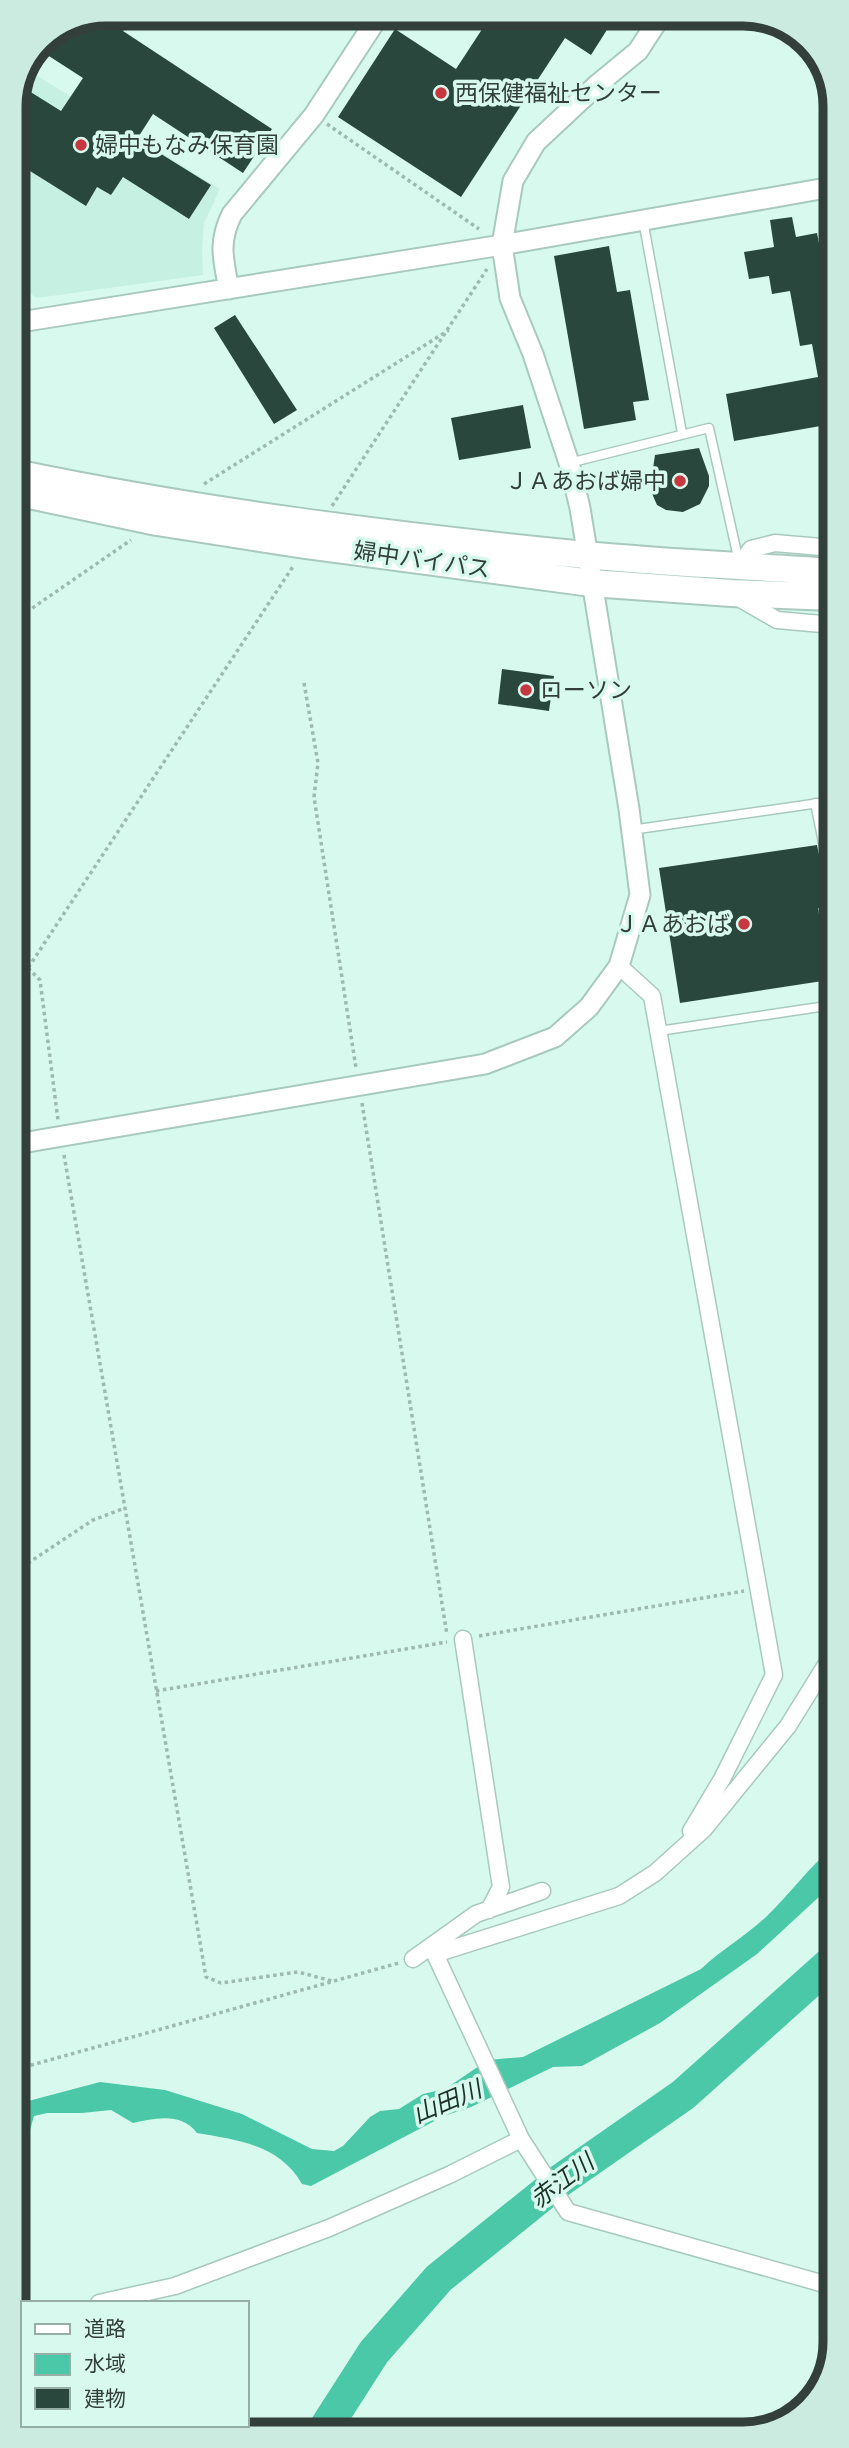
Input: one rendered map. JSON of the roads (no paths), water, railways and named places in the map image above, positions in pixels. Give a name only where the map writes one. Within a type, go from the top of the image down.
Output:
[{"type":"highway","name":"婦中バイパス","points":[[26,475],[175,502],[312,535],[591,583],[823,597]]},
{"type":"highway","name":"婦中バイパス","points":[[26,494],[157,522],[823,571]]},
{"type":"street","points":[[229,289],[222,254],[224,231],[232,214],[314,115],[372,26]]},
{"type":"street","points":[[26,1142],[485,1064],[555,1037],[589,1007],[620,966],[640,895],[580,508],[569,463],[533,354],[510,298],[502,245],[513,181],[536,142],[638,51],[654,26]]},
{"type":"street","points":[[26,321],[502,245],[823,189]]},
{"type":"street","points":[[740,565],[751,549],[775,543],[823,547]]},
{"type":"street","points":[[731,593],[777,620],[823,624]]},
{"type":"street","points":[[620,966],[652,996],[774,1675],[722,1779],[681,1849]]},
{"type":"street","points":[[456,1640],[501,1887],[489,1910]]},
{"type":"street","points":[[823,1670],[788,1726],[704,1829],[655,1873],[619,1896],[435,1954],[521,2139],[568,2212],[823,2284]]},
{"type":"street","points":[[413,1959],[476,1914],[542,1891]]},
{"type":"street","points":[[108,2301],[175,2286],[329,2228],[449,2175],[521,2139]]},
{"type":"lane","points":[[643,220],[682,433]]},
{"type":"lane","points":[[569,463],[709,428],[740,565]]},
{"type":"lane","points":[[631,831],[823,802]]},
{"type":"lane","points":[[815,803],[823,843]]},
{"type":"lane","points":[[659,1031],[823,1006]]},
{"type":"water","name":"山田川","points":[[823,1856],[823,1893],[757,1954],[660,2023],[582,2066],[553,2067],[471,2107],[444,2116],[311,2186],[302,2184],[282,2161],[257,2146],[197,2133],[191,2126],[176,2119],[159,2118],[133,2123],[111,2110],[47,2113],[34,2116],[26,2140],[26,2102],[100,2082],[165,2090],[242,2114],[312,2149],[334,2151],[343,2146],[370,2117],[380,2111],[399,2109],[423,2094],[445,2089],[488,2060],[523,2057],[701,1969],[766,1917]]},
{"type":"waterway","name":"赤江川","points":[[329,2422],[374,2352],[439,2278],[561,2180],[683,2095],[823,1970]]},
{"type":"place","name":"西保健福祉センター","points":[[441,93]]},
{"type":"place","name":"婦中もなみ保育園","points":[[81,145]]},
{"type":"place","name":"ＪＡあおば婦中","points":[[680,481]]},
{"type":"place","name":"ローソン","points":[[526,690]]},
{"type":"place","name":"ＪＡあおば","points":[[744,924]]}]
